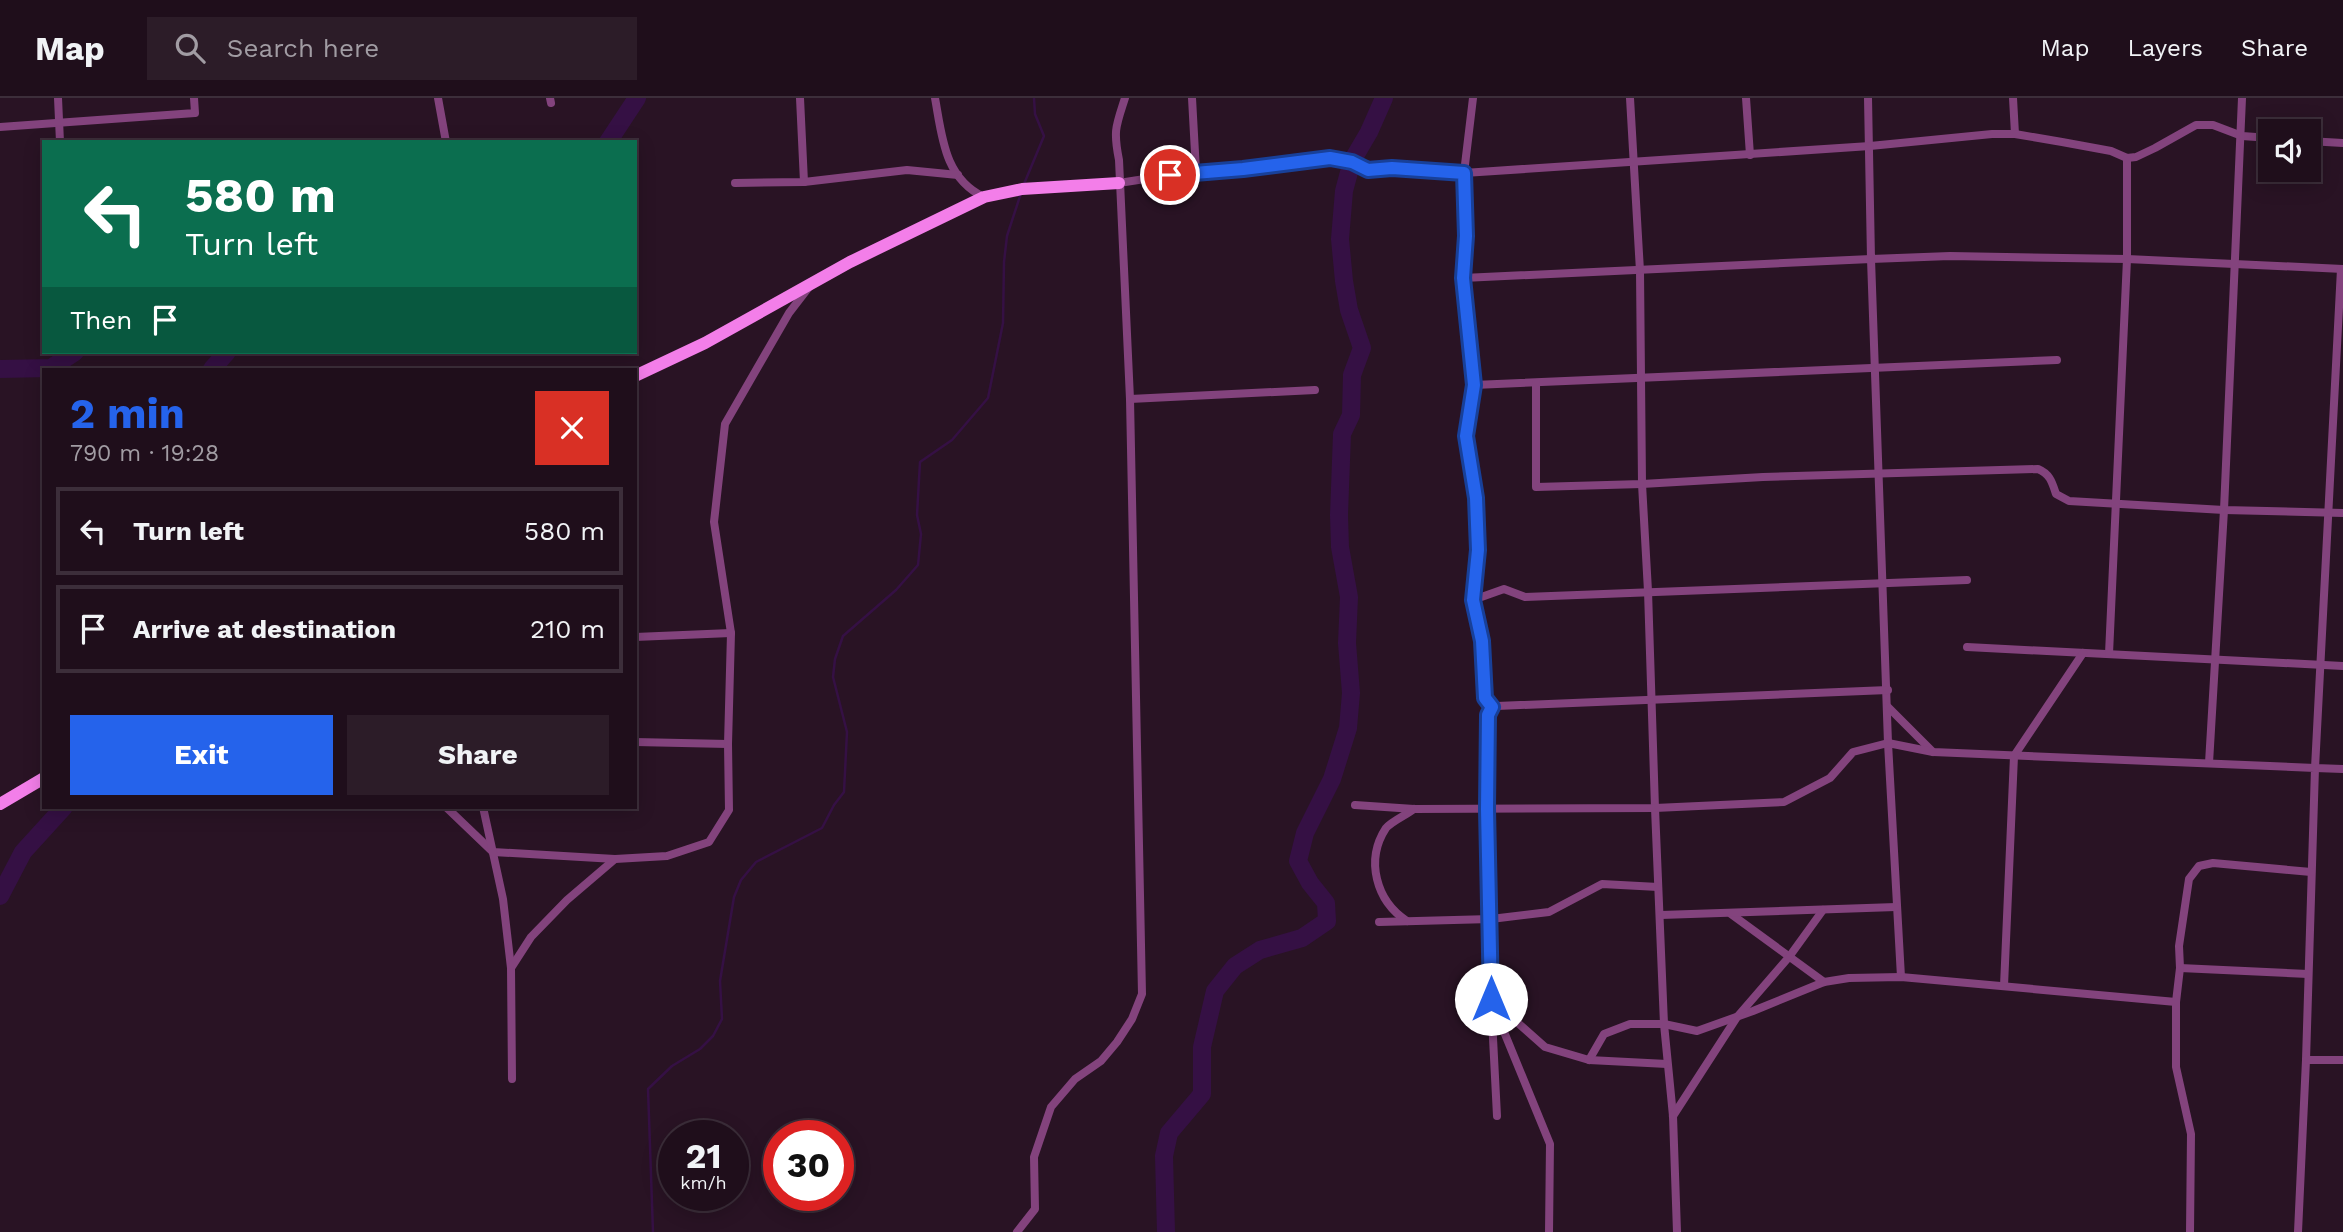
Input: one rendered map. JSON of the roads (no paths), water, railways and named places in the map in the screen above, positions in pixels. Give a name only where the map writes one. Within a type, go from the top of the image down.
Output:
[{"type":"street","points":[[58,98],[60,140]]},
{"type":"street","points":[[0,127],[195,113],[194,98]]},
{"type":"street","points":[[438,98],[446,140]]},
{"type":"street","points":[[800,98],[804,182]]},
{"type":"street","points":[[935,98],[946,154],[958,175],[984,197]]},
{"type":"street","points":[[1017,1232],[1035,1209],[1034,1157],[1051,1107],[1075,1079],[1101,1061],[1132,1019],[1142,994],[1130,399],[1119,160],[1115,138],[1116,120],[1125,98]]},
{"type":"street","points":[[1192,98],[1196,171]]},
{"type":"street","points":[[1473,98],[1464,173],[1466,236],[1463,278],[1474,385],[1466,436],[1476,498],[1478,550],[1473,600],[1482,641],[1485,698],[1492,707]]},
{"type":"street","points":[[1630,98],[1640,271],[1642,484],[1650,701],[1664,1024],[1673,1116],[1677,1232]]},
{"type":"street","points":[[1746,98],[1750,155]]},
{"type":"street","points":[[1868,98],[1874,369],[1880,473],[1888,743],[1901,977]]},
{"type":"street","points":[[2013,98],[2015,134]]},
{"type":"street","points":[[2209,763],[2224,510],[2242,98]]},
{"type":"street","points":[[637,375],[705,343],[850,262],[984,197],[1032,188],[1119,183],[1196,171],[1243,169],[1330,158],[1352,162],[1368,170],[1392,168],[1464,173],[1750,155],[1992,134],[2015,134],[2111,151],[2127,158],[2155,148],[2196,125],[2213,125],[2242,136],[2258,137]]},
{"type":"street","points":[[2321,142],[2343,143]]},
{"type":"street","points":[[2109,654],[2127,259],[2127,158]]},
{"type":"street","points":[[735,183],[804,182],[907,170],[958,175]]},
{"type":"street","points":[[1463,278],[1950,256],[2127,259],[2342,269],[2336,332],[2330,512],[2315,768],[2298,1232]]},
{"type":"street","points":[[448,809],[493,852],[615,859],[667,856],[709,842],[729,810],[731,633],[713,522],[725,424],[789,313],[809,287]]},
{"type":"street","points":[[1474,385],[1640,380],[2057,360]]},
{"type":"street","points":[[1536,383],[1536,486],[2038,469],[2046,472],[2056,494],[2063,499],[2224,510],[2343,513]]},
{"type":"street","points":[[1130,399],[1315,390]]},
{"type":"street","points":[[1473,600],[1504,589],[1525,597],[1967,580]]},
{"type":"street","points":[[637,636],[731,633]]},
{"type":"street","points":[[1967,647],[2343,666]]},
{"type":"street","points":[[2004,986],[2014,756],[2083,653]]},
{"type":"street","points":[[1492,707],[1888,690]]},
{"type":"street","points":[[1492,707],[1488,715],[1487,809],[1491,999],[1497,1116]]},
{"type":"street","points":[[1888,707],[1933,752]]},
{"type":"street","points":[[637,742],[728,744]]},
{"type":"street","points":[[1355,805],[1414,809],[1655,808],[1784,802],[1830,778],[1853,752],[1888,743],[1933,752],[2343,769]]},
{"type":"street","points":[[0,804],[42,779]]},
{"type":"street","points":[[483,809],[503,899],[511,968],[512,1079]]},
{"type":"street","points":[[1408,922],[1393,912],[1375,878],[1375,864],[1376,851],[1387,827],[1414,809]]},
{"type":"street","points":[[511,968],[531,937],[567,900],[615,859]]},
{"type":"street","points":[[2190,1232],[2191,1135],[2176,1067],[2179,946],[2189,879],[2199,866],[2213,863],[2311,872]]},
{"type":"street","points":[[1379,922],[1491,919],[1549,912],[1602,884],[1658,887]]},
{"type":"street","points":[[1661,915],[1896,907]]},
{"type":"street","points":[[1673,1116],[1737,1017],[1789,957],[1823,911]]},
{"type":"street","points":[[1731,914],[1824,982]]},
{"type":"street","points":[[2180,968],[2308,974]]},
{"type":"street","points":[[1589,1060],[1604,1034],[1630,1024],[1664,1024],[1697,1031],[1824,982],[1849,978],[1901,977],[2176,1002]]},
{"type":"street","points":[[1491,999],[1545,1047],[1589,1060],[1667,1065]]},
{"type":"street","points":[[1491,999],[1550,1144],[1549,1232]]},
{"type":"street","points":[[2306,1060],[2343,1060]]},
{"type":"waterway","points":[[609,140],[637,98]]},
{"type":"waterway","points":[[1024,184],[1044,136],[1035,114],[1034,98]]},
{"type":"waterway","points":[[1166,1232],[1164,1156],[1169,1133],[1202,1094],[1202,1047],[1215,991],[1235,966],[1260,950],[1302,938],[1327,921],[1326,903],[1310,883],[1298,861],[1305,833],[1332,779],[1348,728],[1351,693],[1347,643],[1349,597],[1340,547],[1339,515],[1342,434],[1351,415],[1352,375],[1362,348],[1349,310],[1340,239],[1344,191],[1352,161],[1384,98]]},
{"type":"waterway","points":[[653,1232],[648,1089],[672,1066],[700,1049],[713,1036],[722,1019],[720,981],[734,897],[741,880],[756,862],[822,828],[844,792],[847,732],[833,677],[835,659],[843,636],[896,590],[918,565],[921,534],[917,515],[920,462],[952,440],[988,398],[1003,323],[1007,236],[1021,193]]},
{"type":"waterway","points":[[51,368],[72,354]]},
{"type":"waterway","points":[[213,368],[225,354]]},
{"type":"waterway","points":[[0,369],[42,368]]},
{"type":"waterway","points":[[0,896],[23,852],[62,809]]}]
